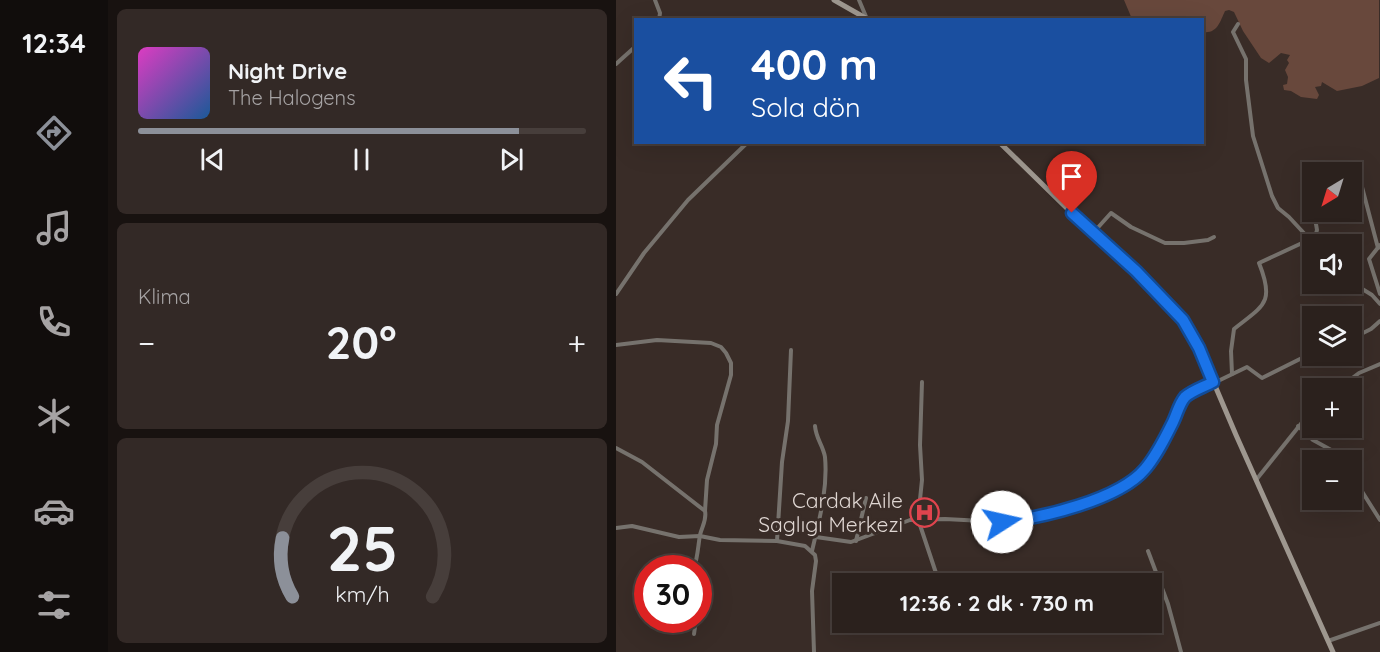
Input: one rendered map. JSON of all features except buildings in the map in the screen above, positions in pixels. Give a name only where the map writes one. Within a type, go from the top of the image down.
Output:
[{"type":"main road","points":[[834,0],[866,18]]},
{"type":"main road","points":[[1001,144],[1136,271],[1183,320],[1199,348],[1333,652]]},
{"type":"street","points":[[655,0],[660,13],[659,18]]},
{"type":"street","points":[[859,0],[868,18]]},
{"type":"street","points":[[1238,24],[1234,32],[1246,59],[1246,80],[1253,136],[1272,196],[1278,208],[1305,234]]},
{"type":"street","points":[[616,64],[634,48]]},
{"type":"street","points":[[616,294],[644,253],[688,200],[746,144]]},
{"type":"street","points":[[1362,188],[1379,247],[1369,259],[1380,294]]},
{"type":"street","points":[[1093,233],[1111,213],[1165,243],[1184,243],[1214,237]]},
{"type":"street","points":[[1232,374],[1231,351],[1234,329],[1261,307],[1267,297],[1265,278],[1259,263],[1302,246]]},
{"type":"street","points":[[1362,289],[1380,304]]},
{"type":"street","points":[[1362,334],[1380,321]]},
{"type":"street","points":[[616,345],[657,340],[710,343],[721,347],[731,363],[731,375],[717,425],[716,444],[707,480],[706,517],[700,536],[698,555]]},
{"type":"street","points":[[777,541],[782,462],[788,421],[791,350]]},
{"type":"street","points":[[816,537],[856,541],[910,520],[984,523],[1014,521],[1063,510],[1120,488],[1137,477],[1153,459],[1184,399],[1195,391],[1250,367],[1261,378],[1302,358]]},
{"type":"street","points":[[1352,378],[1380,364]]},
{"type":"street","points":[[922,382],[920,435],[922,480],[918,519],[936,573]]},
{"type":"street","points":[[1256,480],[1302,421]]},
{"type":"street","points":[[812,552],[825,492],[825,455],[816,435],[816,426]]},
{"type":"street","points":[[1298,426],[1313,440],[1331,450]]},
{"type":"street","points":[[616,448],[642,462],[705,511]]},
{"type":"street","points":[[1362,491],[1380,520]]},
{"type":"street","points":[[856,541],[866,498]]},
{"type":"street","points":[[616,528],[632,526],[679,537],[700,536],[721,540],[777,541],[799,544],[812,552],[816,561],[812,591],[814,652]]},
{"type":"street","points":[[1148,551],[1168,604],[1181,652]]},
{"type":"street","points":[[1328,641],[1380,623]]},
{"type":"shaded area","points":[[1124,0],[1379,0],[1379,78],[1362,86],[1337,91],[1322,82],[1321,86],[1315,87],[1319,95],[1317,99],[1301,97],[1284,90],[1283,85],[1287,84],[1288,77],[1285,70],[1290,55],[1281,53],[1269,63],[1261,58],[1243,31],[1234,12],[1225,11],[1220,23],[1208,32],[1204,32],[1204,18],[1132,18]]},
{"type":"place","name":"Cardak Aile Saglıgı Merkezi","points":[[924,512]]},
{"type":"route","points":[[1002,522],[1063,510],[1130,483],[1153,459],[1184,399],[1213,382],[1199,348],[1183,320],[1136,271],[1072,213]]}]
